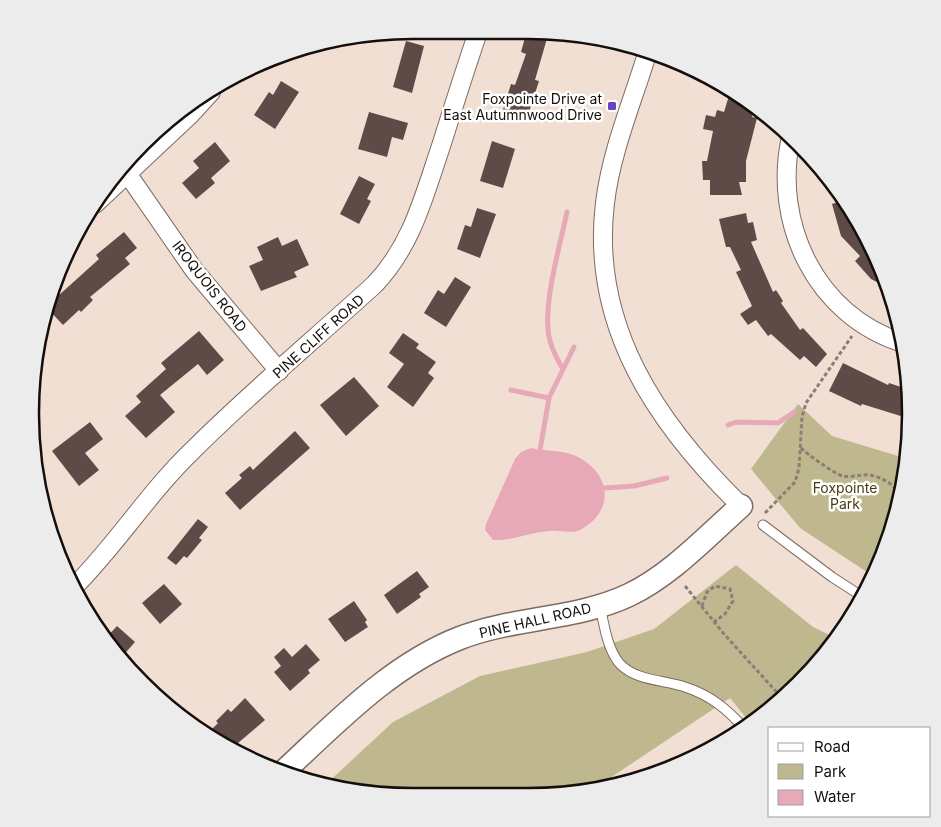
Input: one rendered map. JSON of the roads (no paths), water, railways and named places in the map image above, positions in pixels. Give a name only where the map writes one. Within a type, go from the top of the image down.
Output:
[{"type":"street","name":"PINE CLIFF ROAD","points":[[79,582],[107,551],[148,498],[192,450],[376,284],[393,265],[406,243],[424,197],[476,39]]},
{"type":"street","points":[[646,58],[609,179],[604,229],[608,286],[625,348],[654,404],[684,444],[741,506]]},
{"type":"street","points":[[140,158],[196,108]]},
{"type":"street","points":[[790,147],[786,172],[788,203],[794,231],[804,258],[820,282],[847,313],[878,334],[895,340]]},
{"type":"street","name":"IROQUOIS ROAD","points":[[127,172],[194,270],[279,371]]},
{"type":"street","name":"PINE HALL ROAD","points":[[289,767],[381,684],[420,657],[460,638],[498,626],[600,605],[628,596],[652,583],[741,506]]},
{"type":"lane","points":[[763,526],[832,577],[857,592]]},
{"type":"lane","points":[[600,605],[611,647],[620,664],[636,674],[684,686],[705,695],[727,708],[739,723]]},
{"type":"water","points":[[531,448],[568,453],[580,458],[591,466],[603,484],[605,494],[599,514],[577,531],[543,532],[493,540],[485,530],[486,524],[515,459],[521,452]]},
{"type":"waterway","points":[[563,369],[550,341],[548,312],[552,277],[567,212]]},
{"type":"waterway","points":[[540,450],[549,398],[574,347]]},
{"type":"waterway","points":[[511,390],[549,398]]},
{"type":"waterway","points":[[728,425],[736,422],[778,423],[794,412]]},
{"type":"waterway","points":[[604,488],[634,486],[667,478]]},
{"type":"place","name":"Foxpointe Drive at East Autumnwood Drive","points":[[612,106]]},
{"type":"park label","name":"Foxpointe Park","points":[[845,496]]}]
